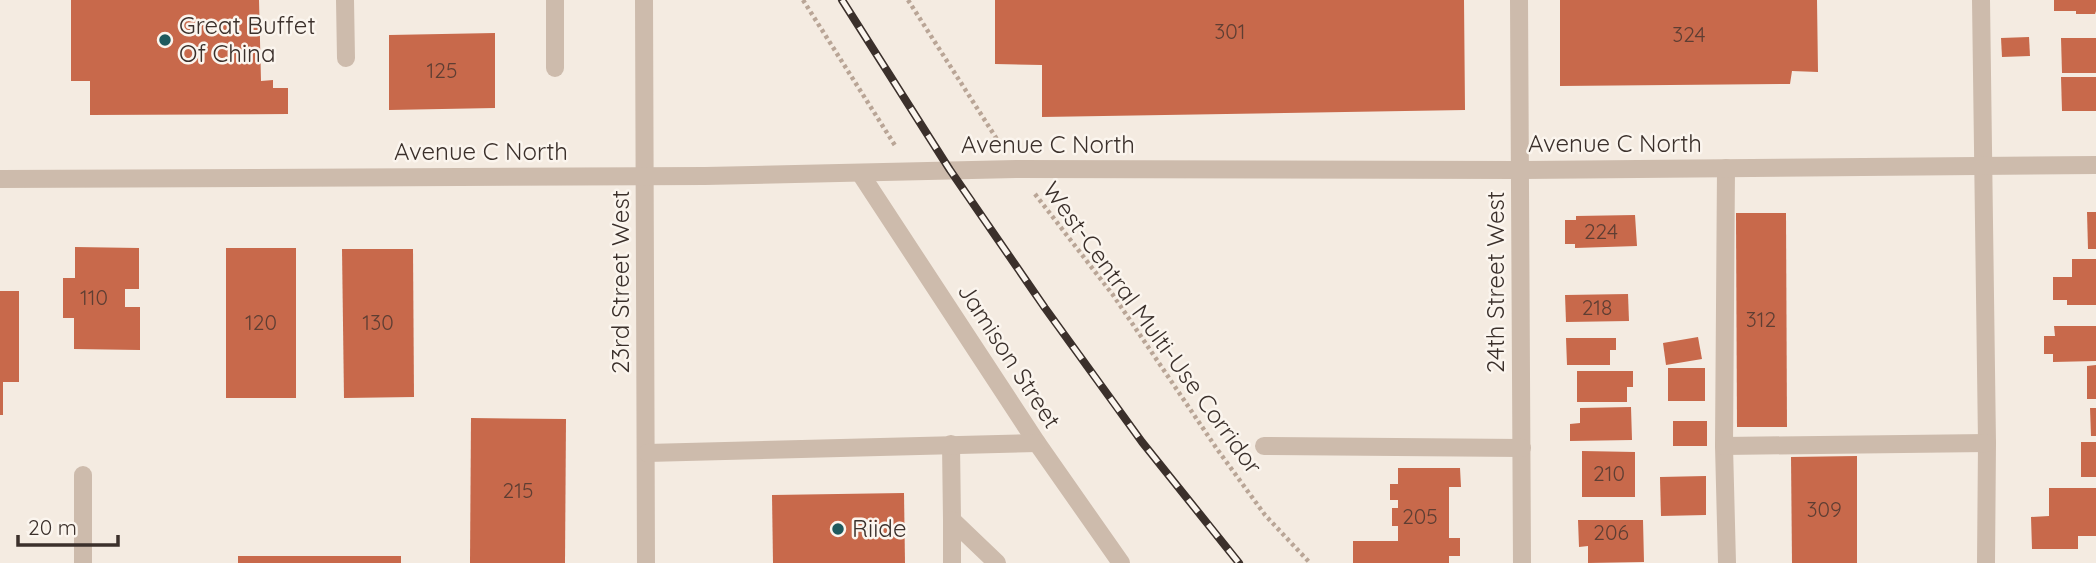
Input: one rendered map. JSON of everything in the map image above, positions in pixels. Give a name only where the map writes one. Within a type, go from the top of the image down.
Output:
[{"type":"street","points":[[345,0],[346,58]]},
{"type":"street","points":[[555,0],[555,68]]},
{"type":"street","name":"23rd Street West","points":[[644,0],[646,563]]},
{"type":"street","name":"24th Street West","points":[[1519,0],[1522,563]]},
{"type":"street","points":[[1981,0],[1986,563]]},
{"type":"street","name":"Avenue C North","points":[[0,179],[646,176],[1016,169],[1520,170],[2096,165]]},
{"type":"street","points":[[1726,168],[1724,446],[1727,563]]},
{"type":"street","name":"Jamison Street","points":[[860,173],[1037,443],[1120,563]]},
{"type":"street","points":[[647,453],[1037,443]]},
{"type":"street","points":[[1724,446],[1987,443]]},
{"type":"street","points":[[951,444],[953,563]]},
{"type":"street","points":[[1264,446],[1522,448]]},
{"type":"street","points":[[83,475],[83,563]]},
{"type":"street","points":[[953,520],[997,563]]},
{"type":"path","points":[[803,0],[912,171]]},
{"type":"path","name":"West-Central Multi-Use Corridor","points":[[908,0],[1016,169],[1113,295],[1265,515],[1310,563]]},
{"type":"building","name":"Great Buffet Of China","points":[[71,0],[259,0],[261,81],[273,80],[273,88],[288,88],[288,114],[90,115],[90,81],[71,81]]},
{"type":"building","points":[[995,0],[1464,0],[1465,110],[1042,117],[1042,65],[995,64]]},
{"type":"building","points":[[1560,0],[1817,0],[1818,72],[1792,71],[1790,84],[1560,86]]},
{"type":"building","points":[[2054,0],[2096,0],[2096,11],[2095,14],[2076,14],[2076,11],[2054,11]]},
{"type":"building","points":[[495,33],[495,108],[389,110],[389,35]]},
{"type":"building","points":[[2029,37],[2030,56],[2002,57],[2001,38]]},
{"type":"building","points":[[2061,38],[2096,38],[2096,73],[2062,73]]},
{"type":"building","points":[[2061,77],[2096,77],[2096,111],[2062,111]]},
{"type":"building","points":[[2087,212],[2096,212],[2096,249],[2088,249]]},
{"type":"building","points":[[1736,213],[1786,213],[1787,427],[1737,427]]},
{"type":"building","points":[[1635,215],[1637,246],[1575,248],[1575,244],[1565,244],[1565,220],[1576,220],[1576,216]]},
{"type":"building","points":[[75,247],[139,248],[139,289],[125,289],[125,307],[140,307],[140,350],[74,349],[74,318],[63,318],[63,278],[75,278]]},
{"type":"building","points":[[226,248],[296,248],[296,398],[226,398]]},
{"type":"building","points":[[342,249],[413,249],[414,397],[344,398]]},
{"type":"building","points":[[2072,259],[2096,259],[2096,305],[2067,305],[2067,300],[2053,300],[2053,277],[2072,277]]},
{"type":"building","points":[[0,291],[19,291],[19,382],[3,382],[3,415],[0,415]]},
{"type":"building","points":[[1628,294],[1629,321],[1566,322],[1565,295]]},
{"type":"building","points":[[2054,326],[2096,326],[2096,361],[2053,362],[2053,354],[2044,354],[2044,336],[2055,336]]},
{"type":"building","points":[[1698,337],[1702,359],[1666,365],[1663,343]]},
{"type":"building","points":[[1566,338],[1616,338],[1616,350],[1610,350],[1610,365],[1567,365]]},
{"type":"building","points":[[2096,365],[2096,399],[2087,399],[2087,366]]},
{"type":"building","points":[[1668,368],[1705,368],[1705,401],[1668,401]]},
{"type":"building","points":[[1577,371],[1633,371],[1633,387],[1627,387],[1627,402],[1577,402]]},
{"type":"building","points":[[1631,407],[1632,440],[1570,441],[1570,424],[1580,423],[1580,408]]},
{"type":"building","points":[[2090,408],[2096,408],[2096,436],[2091,436]]},
{"type":"building","points":[[471,418],[566,419],[565,563],[470,563]]},
{"type":"building","points":[[1673,421],[1707,421],[1707,446],[1673,446]]},
{"type":"building","points":[[2081,442],[2096,442],[2096,477],[2081,477]]},
{"type":"building","points":[[1582,451],[1635,452],[1635,497],[1582,497]]},
{"type":"building","points":[[1857,456],[1857,563],[1792,563],[1791,457]]},
{"type":"building","points":[[1398,468],[1460,468],[1461,487],[1449,487],[1449,538],[1460,538],[1460,556],[1449,556],[1449,563],[1353,563],[1353,541],[1398,541],[1398,526],[1392,526],[1392,508],[1398,508],[1398,500],[1390,500],[1390,484],[1398,484]]},
{"type":"building","points":[[1706,476],[1706,515],[1661,516],[1660,477]]},
{"type":"building","points":[[2049,488],[2096,488],[2096,536],[2078,536],[2078,549],[2032,549],[2031,517],[2049,516]]},
{"type":"building","name":"Riide","points":[[904,493],[905,563],[773,563],[772,495]]},
{"type":"building","points":[[1578,520],[1643,520],[1644,562],[1588,563],[1588,546],[1579,547]]},
{"type":"building","points":[[238,556],[401,556],[401,563],[238,563]]},
{"type":"railway","points":[[842,0],[950,170],[1045,308],[1142,442],[1239,563]]},
{"type":"place","name":"Great Buffet Of China","points":[[165,40]]},
{"type":"place","name":"Riide","points":[[838,529]]}]
